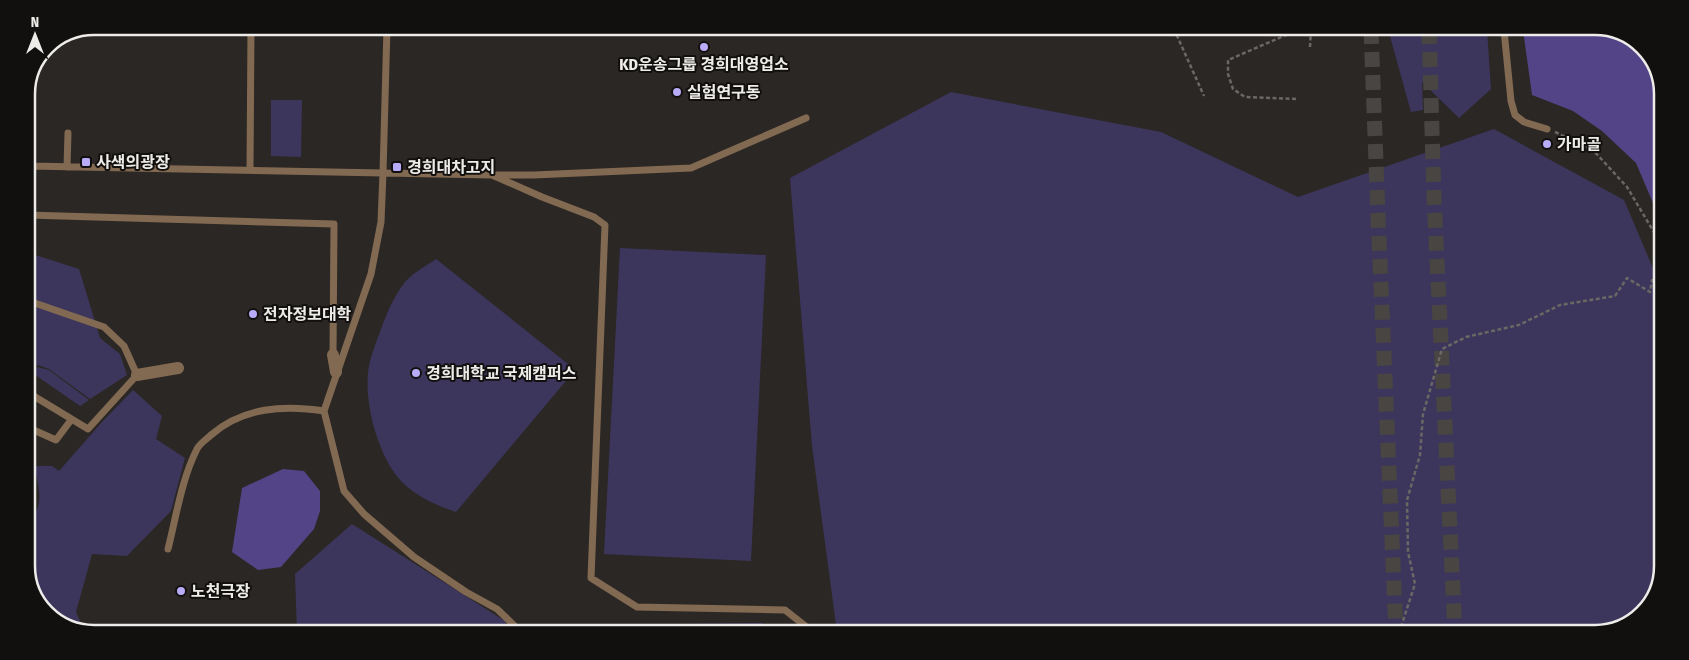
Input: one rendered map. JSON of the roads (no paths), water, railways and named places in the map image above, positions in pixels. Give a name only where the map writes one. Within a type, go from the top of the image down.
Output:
[{"type":"street","points":[[333,355],[336,372]]},
{"type":"street","points":[[137,375],[178,368]]},
{"type":"lane","points":[[250,170],[251,35]]},
{"type":"lane","points":[[387,35],[380,222],[371,274],[324,411],[344,491],[364,514],[414,557],[466,592],[496,609],[513,625]]},
{"type":"lane","points":[[1504,35],[1514,115],[1524,122],[1547,129]]},
{"type":"lane","points":[[35,169],[67,167],[534,175],[691,168],[806,118]]},
{"type":"lane","points":[[67,167],[68,134]]},
{"type":"lane","points":[[492,175],[594,217],[605,225],[591,578],[638,606],[785,610],[804,625]]},
{"type":"lane","points":[[35,215],[334,224],[333,355]]},
{"type":"lane","points":[[35,303],[104,327],[124,346],[137,375],[88,429],[35,397]]},
{"type":"lane","points":[[168,548],[188,473],[198,447],[221,426],[254,411],[296,407],[324,411]]},
{"type":"lane","points":[[35,431],[56,440],[71,420]]},
{"type":"tunnel","points":[[1371,35],[1396,625]]},
{"type":"tunnel","points":[[1429,35],[1434,198],[1455,625]]},
{"type":"place","name":"KD운송그룹 경희대영업소","points":[[704,47]]},
{"type":"place","name":"실험연구동","points":[[677,92]]},
{"type":"place","name":"가마골","points":[[1547,144]]},
{"type":"place","name":"사색의광장","points":[[86,162]]},
{"type":"place","name":"경희대차고지","points":[[397,167]]},
{"type":"place","name":"전자정보대학","points":[[253,314]]},
{"type":"place","name":"경희대학교 국제캠퍼스","points":[[416,373]]},
{"type":"place","name":"노천극장","points":[[181,591]]}]
